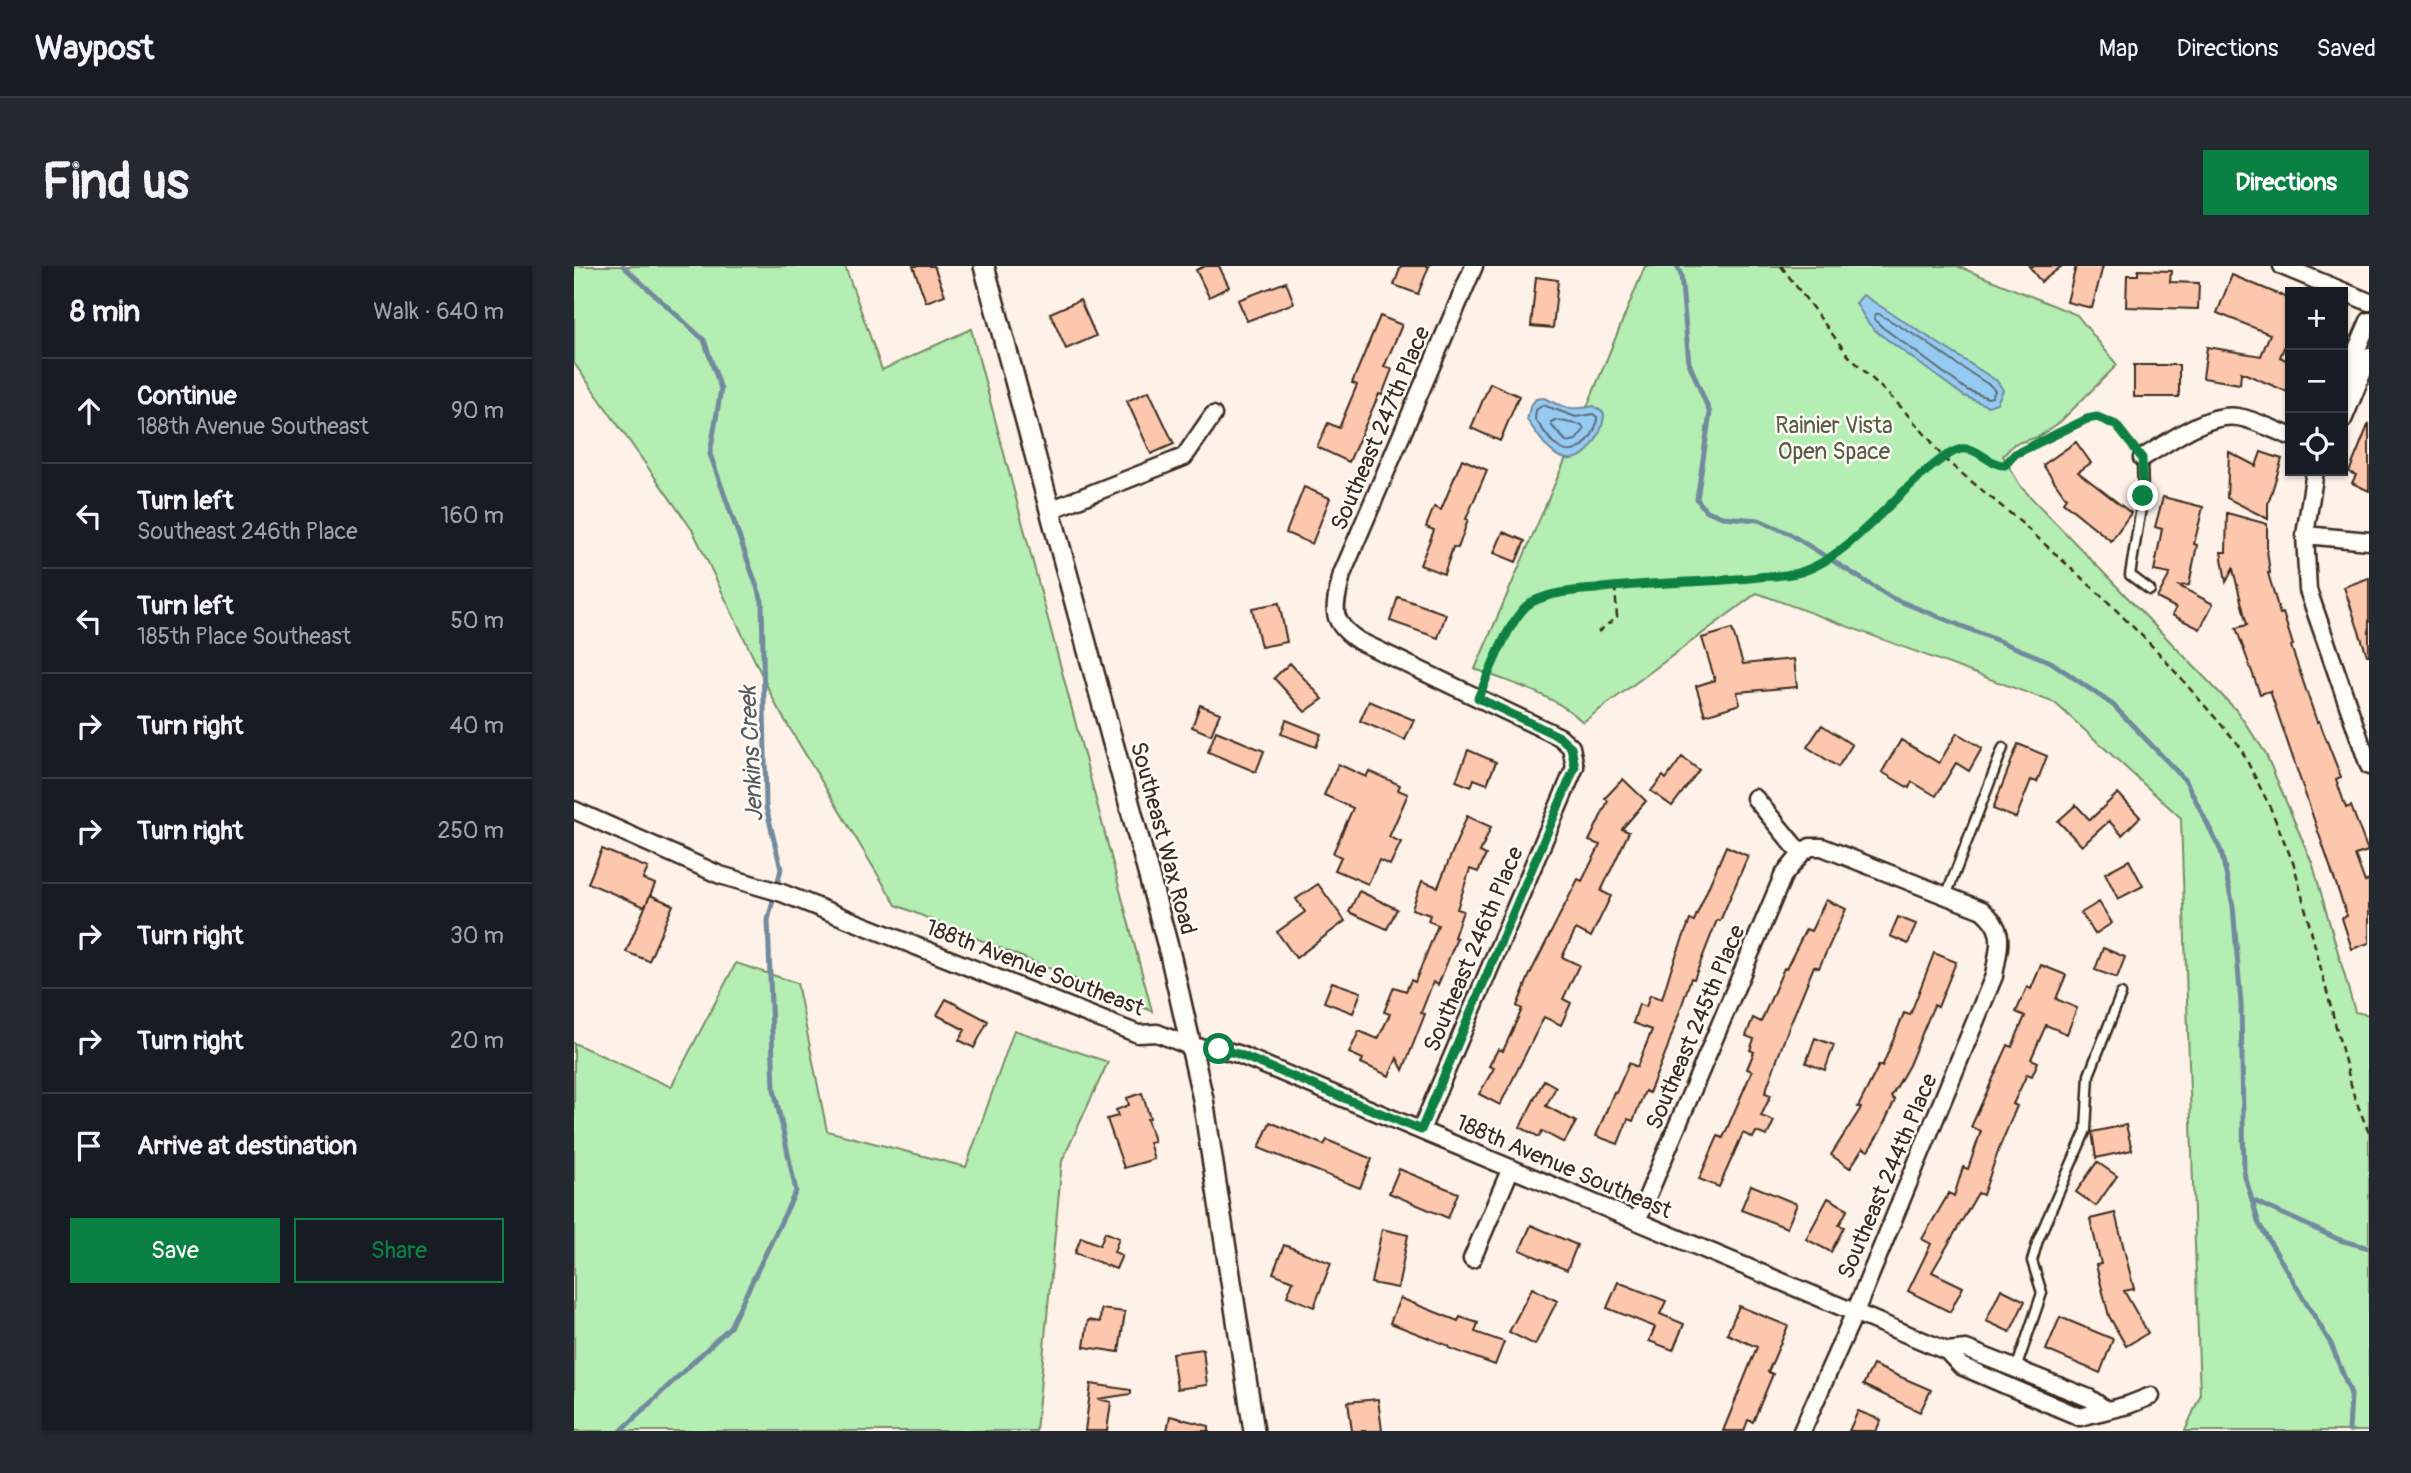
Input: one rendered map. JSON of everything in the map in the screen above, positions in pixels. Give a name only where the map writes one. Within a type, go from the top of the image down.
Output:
[{"type":"street","name":"Southeast Wax Road","points":[[984,266],[1170,954],[1192,1047],[1205,1112],[1254,1431]]},
{"type":"street","name":"Southeast 247th Place","points":[[1474,266],[1342,574],[1335,609],[1342,630],[1359,641],[1478,698]]},
{"type":"street","points":[[2282,266],[2369,302]]},
{"type":"street","points":[[2348,369],[2369,321]]},
{"type":"street","points":[[2346,413],[2369,357]]},
{"type":"street","points":[[1050,510],[1184,457],[1213,415]]},
{"type":"street","points":[[2142,458],[2208,420],[2234,416],[2285,434]]},
{"type":"street","points":[[2314,476],[2305,535],[2308,590],[2369,766]]},
{"type":"street","points":[[2305,535],[2369,541]]},
{"type":"street","name":"Southeast 246th Place","points":[[1421,1130],[1575,767],[1571,747],[1560,737],[1478,698]]},
{"type":"street","points":[[1755,798],[1801,854],[1810,847],[1822,847],[1946,896]]},
{"type":"street","name":"188th Avenue Southeast","points":[[574,810],[720,875],[776,891],[1138,1034],[1157,1034],[1192,1047],[1238,1054],[1947,1350],[1966,1349],[2089,1398],[2105,1409]]},
{"type":"street","name":"Southeast 245th Place","points":[[1637,1221],[1783,876],[1801,854]]},
{"type":"street","name":"Southeast 244th Place","points":[[1802,1431],[1855,1312],[1994,976],[2000,934],[1992,918],[1982,910],[1946,896]]},
{"type":"street","points":[[1472,1259],[1511,1168]]},
{"type":"street","name":"188th Avenue Southeast","points":[[1947,1350],[1961,1366],[2080,1417],[2128,1405],[2151,1396]]},
{"type":"lane","points":[[2142,458],[2143,496],[2130,575],[2150,590]]},
{"type":"lane","points":[[1946,896],[2003,748]]},
{"type":"lane","points":[[2016,1368],[2042,1293],[2032,1261],[2086,1130],[2089,1074],[2121,994]]},
{"type":"path","points":[[1780,266],[1848,355],[1900,406],[1943,458],[2058,555],[2121,614],[2239,745],[2270,807],[2294,866],[2354,1096],[2369,1133]]},
{"type":"path","points":[[1478,698],[1516,616],[1529,603],[1546,595],[1615,586],[1728,581],[1797,573],[1838,552],[1943,458],[1965,449],[1975,451],[1996,465],[2005,465],[2015,454],[2087,419],[2097,417],[2116,425],[2142,458]]},
{"type":"path","points":[[1598,632],[1617,617],[1615,586]]},
{"type":"green space","points":[[574,266],[845,266],[882,370],[971,329],[1152,1011],[896,905],[777,707],[693,531],[574,363]]},
{"type":"green space","name":"Rainier Vista Open Space","points":[[1645,266],[1957,266],[2077,315],[2117,365],[2060,422],[2038,437],[2014,444],[2003,456],[2021,487],[2236,710],[2265,752],[2313,865],[2355,1012],[2369,1015],[2369,1431],[2185,1431],[2200,1396],[2181,818],[2055,703],[1757,593],[1583,722],[1545,697],[1475,669]]},
{"type":"green space","points":[[736,963],[797,983],[827,1131],[966,1167],[1014,1030],[1108,1062],[1062,1161],[1036,1431],[574,1431],[574,1043],[671,1087]]},
{"type":"water","points":[[1863,295],[1997,381],[2003,390],[1997,403],[1988,406],[1964,396],[1877,332],[1856,303]]},
{"type":"water","points":[[1544,398],[1568,408],[1594,406],[1604,413],[1597,439],[1585,453],[1577,458],[1560,457],[1538,435],[1527,420],[1530,407],[1536,399]]},
{"type":"building","points":[[913,266],[934,266],[945,295],[926,302]]},
{"type":"building","points":[[1205,266],[1219,266],[1229,287],[1209,297],[1196,270]]},
{"type":"building","points":[[1401,266],[1429,266],[1418,294],[1394,285]]},
{"type":"building","points":[[2029,266],[2062,266],[2041,282]]},
{"type":"building","points":[[2076,266],[2103,266],[2092,308],[2067,302]]},
{"type":"building","points":[[2138,270],[2171,271],[2170,282],[2199,283],[2198,309],[2126,307],[2127,275],[2138,275]]},
{"type":"building","points":[[2232,275],[2285,297],[2285,346],[2280,357],[2285,360],[2285,391],[2241,372],[2240,384],[2203,378],[2207,347],[2261,356],[2270,334],[2217,313]]},
{"type":"building","points":[[1536,277],[1558,280],[1553,328],[1531,326]]},
{"type":"building","points":[[1286,282],[1294,303],[1247,321],[1238,300]]},
{"type":"building","points":[[1080,300],[1096,336],[1066,349],[1050,313]]},
{"type":"building","points":[[1380,316],[1402,325],[1384,367],[1392,369],[1382,395],[1379,394],[1349,462],[1317,447],[1328,423],[1339,428],[1357,385],[1352,383]]},
{"type":"building","points":[[2134,365],[2179,365],[2179,397],[2134,397]]},
{"type":"building","points":[[1490,383],[1519,396],[1500,441],[1471,428]]},
{"type":"building","points":[[1149,391],[1174,444],[1151,454],[1127,401]]},
{"type":"building","points":[[2369,423],[2369,491],[2352,483],[2356,475],[2349,472]]},
{"type":"building","points":[[2076,442],[2091,463],[2078,472],[2131,513],[2111,541],[2063,502],[2066,498],[2043,465]]},
{"type":"building","points":[[2229,452],[2256,466],[2261,452],[2282,459],[2268,504],[2268,519],[2227,498]]},
{"type":"building","points":[[1462,459],[1487,470],[1466,519],[1468,520],[1458,548],[1453,547],[1444,574],[1420,565],[1434,530],[1426,527],[1434,507],[1441,510]]},
{"type":"building","points":[[1304,487],[1330,498],[1312,544],[1286,533]]},
{"type":"building","points":[[2163,497],[2203,507],[2194,544],[2197,545],[2189,585],[2179,586],[2213,604],[2200,629],[2172,615],[2176,608],[2157,598],[2170,574],[2154,571],[2162,529],[2155,527]]},
{"type":"building","points":[[2227,513],[2267,524],[2268,573],[2280,614],[2283,613],[2293,645],[2291,646],[2317,722],[2319,721],[2341,777],[2336,779],[2346,808],[2351,806],[2368,851],[2355,855],[2365,882],[2369,880],[2369,943],[2352,949],[2342,918],[2347,916],[2270,691],[2260,694],[2236,628],[2247,625],[2233,569],[2226,582],[2221,552],[2226,552]]},
{"type":"building","points":[[1503,532],[1525,541],[1516,562],[1494,553]]},
{"type":"building","points":[[2369,578],[2369,655],[2367,655],[2344,587]]},
{"type":"building","points":[[1398,597],[1446,614],[1438,638],[1390,621]]},
{"type":"building","points":[[1279,603],[1287,642],[1261,647],[1252,608]]},
{"type":"building","points":[[1732,629],[1743,664],[1794,659],[1797,687],[1737,692],[1740,704],[1705,715],[1696,686],[1715,680],[1702,638]]},
{"type":"building","points":[[1290,663],[1323,699],[1305,712],[1274,678]]},
{"type":"building","points":[[1369,701],[1414,720],[1405,740],[1360,721]]},
{"type":"building","points":[[1200,705],[1220,713],[1211,735],[1192,727]]},
{"type":"building","points":[[1286,720],[1321,734],[1316,747],[1281,734]]},
{"type":"building","points":[[1822,725],[1852,745],[1838,767],[1807,747]]},
{"type":"building","points":[[1216,731],[1264,751],[1256,772],[1208,752]]},
{"type":"building","points":[[1957,733],[1982,748],[1969,771],[1956,763],[1936,796],[1912,782],[1909,788],[1882,772],[1901,740],[1939,763]]},
{"type":"building","points":[[2018,744],[2047,756],[2037,782],[2031,780],[2016,818],[1993,809]]},
{"type":"building","points":[[1468,750],[1496,762],[1487,784],[1474,779],[1471,787],[1456,781]]},
{"type":"building","points":[[1682,757],[1699,770],[1672,806],[1651,791],[1663,776],[1666,779]]},
{"type":"building","points":[[1338,764],[1366,777],[1369,771],[1400,785],[1398,790],[1408,794],[1389,837],[1401,842],[1390,865],[1379,860],[1368,884],[1335,870],[1341,857],[1333,853],[1353,808],[1324,795]]},
{"type":"building","points":[[1623,779],[1646,801],[1622,829],[1629,832],[1601,891],[1611,896],[1591,937],[1576,929],[1562,957],[1579,965],[1563,999],[1571,1003],[1561,1025],[1544,1017],[1500,1105],[1479,1094],[1494,1068],[1489,1066],[1498,1049],[1503,1051],[1522,1009],[1517,1006],[1530,974],[1578,879],[1582,881],[1600,845],[1589,841],[1608,801],[1605,798]]},
{"type":"building","points":[[2118,793],[2140,817],[2122,835],[2109,821],[2082,846],[2058,821],[2076,805],[2090,820]]},
{"type":"building","points":[[1467,816],[1491,827],[1480,852],[1486,855],[1478,872],[1470,869],[1457,909],[1463,911],[1454,937],[1457,938],[1438,985],[1433,982],[1421,1013],[1425,1014],[1403,1070],[1397,1058],[1389,1076],[1361,1063],[1363,1059],[1349,1053],[1359,1031],[1378,1039],[1390,1014],[1384,1012],[1394,987],[1406,991],[1411,980],[1415,982],[1438,925],[1428,921],[1430,915],[1412,909],[1422,881],[1438,887]]},
{"type":"building","points":[[1726,846],[1748,856],[1720,921],[1717,920],[1694,979],[1691,978],[1649,1093],[1645,1091],[1633,1121],[1628,1119],[1618,1144],[1596,1136],[1629,1063],[1637,1067],[1652,1030],[1633,1023],[1639,1004],[1646,1007],[1650,995],[1662,999],[1690,920],[1694,921]]},
{"type":"building","points":[[602,849],[648,868],[643,879],[655,884],[645,907],[588,883]]},
{"type":"building","points":[[2129,860],[2143,886],[2118,899],[2105,873]]},
{"type":"building","points":[[1318,884],[1345,921],[1296,958],[1277,932],[1305,912],[1296,899]]},
{"type":"building","points":[[1359,891],[1397,909],[1387,929],[1349,912]]},
{"type":"building","points":[[650,895],[673,905],[649,961],[626,952]]},
{"type":"building","points":[[1826,900],[1846,909],[1819,968],[1814,966],[1765,1093],[1771,1095],[1761,1116],[1774,1121],[1767,1136],[1756,1132],[1753,1138],[1743,1133],[1719,1187],[1699,1179],[1718,1136],[1723,1138],[1752,1071],[1747,1069],[1754,1052],[1750,1050],[1754,1039],[1746,1036],[1753,1018],[1761,1022],[1784,968],[1786,969],[1806,929],[1811,931]]},
{"type":"building","points":[[2099,902],[2112,923],[2095,934],[2081,913]]},
{"type":"building","points":[[1898,917],[1916,924],[1908,944],[1890,936]]},
{"type":"building","points":[[2103,948],[2125,957],[2117,978],[2095,970]]},
{"type":"building","points":[[1934,953],[1956,962],[1938,1007],[1934,1005],[1909,1065],[1891,1097],[1895,1100],[1880,1132],[1868,1151],[1863,1148],[1850,1168],[1831,1155],[1861,1108],[1858,1107],[1879,1065],[1882,1067],[1904,1013],[1910,1015]]},
{"type":"building","points":[[2041,965],[2066,975],[2056,999],[2077,1008],[2067,1034],[2046,1025],[2031,1059],[2038,1062],[2032,1076],[2027,1074],[2013,1104],[2017,1106],[1983,1195],[1978,1193],[1932,1272],[1963,1287],[1950,1312],[1908,1291],[1931,1244],[1922,1239],[1949,1193],[1954,1196],[1963,1167],[1968,1169],[1981,1131],[1971,1127],[2008,1045],[2012,1047],[2025,1016],[2016,1012],[2027,987],[2031,989]]},
{"type":"building","points":[[1332,982],[1361,992],[1353,1013],[1324,1002]]},
{"type":"building","points":[[946,999],[988,1021],[974,1048],[959,1040],[965,1030],[937,1015]]},
{"type":"building","points":[[1815,1038],[1834,1045],[1825,1070],[1806,1063]]},
{"type":"building","points":[[1544,1080],[1556,1087],[1546,1106],[1576,1122],[1564,1143],[1542,1131],[1539,1137],[1520,1127]]},
{"type":"building","points":[[1142,1093],[1150,1118],[1147,1119],[1154,1141],[1149,1142],[1154,1159],[1124,1168],[1107,1119],[1118,1116],[1116,1110],[1129,1105],[1127,1098]]},
{"type":"building","points":[[1270,1122],[1324,1145],[1327,1140],[1372,1159],[1360,1188],[1259,1148]]},
{"type":"building","points":[[2126,1125],[2132,1150],[2096,1158],[2092,1132]]},
{"type":"building","points":[[2097,1162],[2117,1176],[2096,1206],[2076,1192]]},
{"type":"building","points":[[1399,1169],[1458,1193],[1448,1218],[1389,1193]]},
{"type":"building","points":[[1751,1185],[1797,1204],[1787,1228],[1741,1210]]},
{"type":"building","points":[[1828,1198],[1848,1209],[1839,1225],[1844,1227],[1831,1252],[1806,1239]]},
{"type":"building","points":[[2115,1213],[2134,1289],[2124,1291],[2148,1333],[2126,1346],[2109,1316],[2096,1265],[2101,1264],[2090,1219]]},
{"type":"building","points":[[1531,1225],[1577,1245],[1567,1270],[1520,1250]]},
{"type":"building","points":[[1382,1229],[1408,1235],[1398,1288],[1371,1283]]},
{"type":"building","points":[[1105,1232],[1119,1238],[1114,1252],[1122,1255],[1116,1269],[1075,1253],[1081,1237],[1100,1245]]},
{"type":"building","points":[[1284,1245],[1331,1263],[1314,1307],[1287,1296],[1293,1281],[1273,1273]]},
{"type":"building","points":[[1618,1282],[1666,1301],[1660,1314],[1684,1324],[1673,1350],[1649,1341],[1655,1327],[1607,1308]]},
{"type":"building","points":[[1532,1288],[1557,1301],[1535,1345],[1509,1332]]},
{"type":"building","points":[[2001,1289],[2025,1301],[2010,1332],[1986,1321]]},
{"type":"building","points":[[1400,1298],[1458,1321],[1460,1317],[1478,1323],[1475,1332],[1504,1342],[1495,1365],[1390,1323]]},
{"type":"building","points":[[1739,1306],[1788,1326],[1768,1372],[1773,1374],[1753,1422],[1748,1420],[1744,1431],[1723,1431],[1757,1347],[1727,1334]]},
{"type":"building","points":[[1101,1309],[1125,1312],[1119,1352],[1084,1347],[1088,1320],[1100,1322]]},
{"type":"building","points":[[2060,1317],[2113,1339],[2100,1373],[2046,1350]]},
{"type":"building","points":[[1203,1349],[1207,1385],[1177,1389],[1172,1353]]},
{"type":"building","points":[[1873,1365],[1931,1390],[1920,1412],[1863,1385]]},
{"type":"building","points":[[1091,1384],[1131,1390],[1131,1394],[1098,1399],[1111,1402],[1107,1431],[1085,1431]]},
{"type":"building","points":[[1378,1399],[1382,1431],[1352,1431],[1348,1402]]},
{"type":"building","points":[[1858,1411],[1881,1420],[1876,1431],[1849,1431]]},
{"type":"building","points":[[1170,1416],[1209,1426],[1209,1431],[1167,1431]]},
{"type":"waterway","name":"Jenkins Creek","points":[[621,1431],[730,1327],[796,1191],[774,1089],[768,920],[781,869],[766,807],[762,601],[710,454],[721,389],[704,340],[623,266]]},
{"type":"waterway","points":[[1677,266],[1681,275],[1689,363],[1710,413],[1697,499],[1705,510],[1722,517],[1759,520],[1790,534],[1892,598],[2051,662],[2113,705],[2186,781],[2221,851],[2233,906],[2241,1004],[2244,1173],[2259,1224],[2331,1344],[2351,1394],[2349,1431]]},
{"type":"waterway","points":[[2252,1200],[2340,1240],[2369,1248]]},
{"type":"route","points":[[1219,1049],[1238,1054],[1421,1130],[1575,767],[1571,747],[1560,737],[1478,698],[1516,616],[1529,603],[1546,595],[1615,586],[1728,581],[1797,573],[1838,552],[1918,478],[1958,450],[1975,451],[1996,465],[2005,465],[2015,454],[2087,419],[2097,417],[2116,425],[2142,458],[2143,496]]}]
